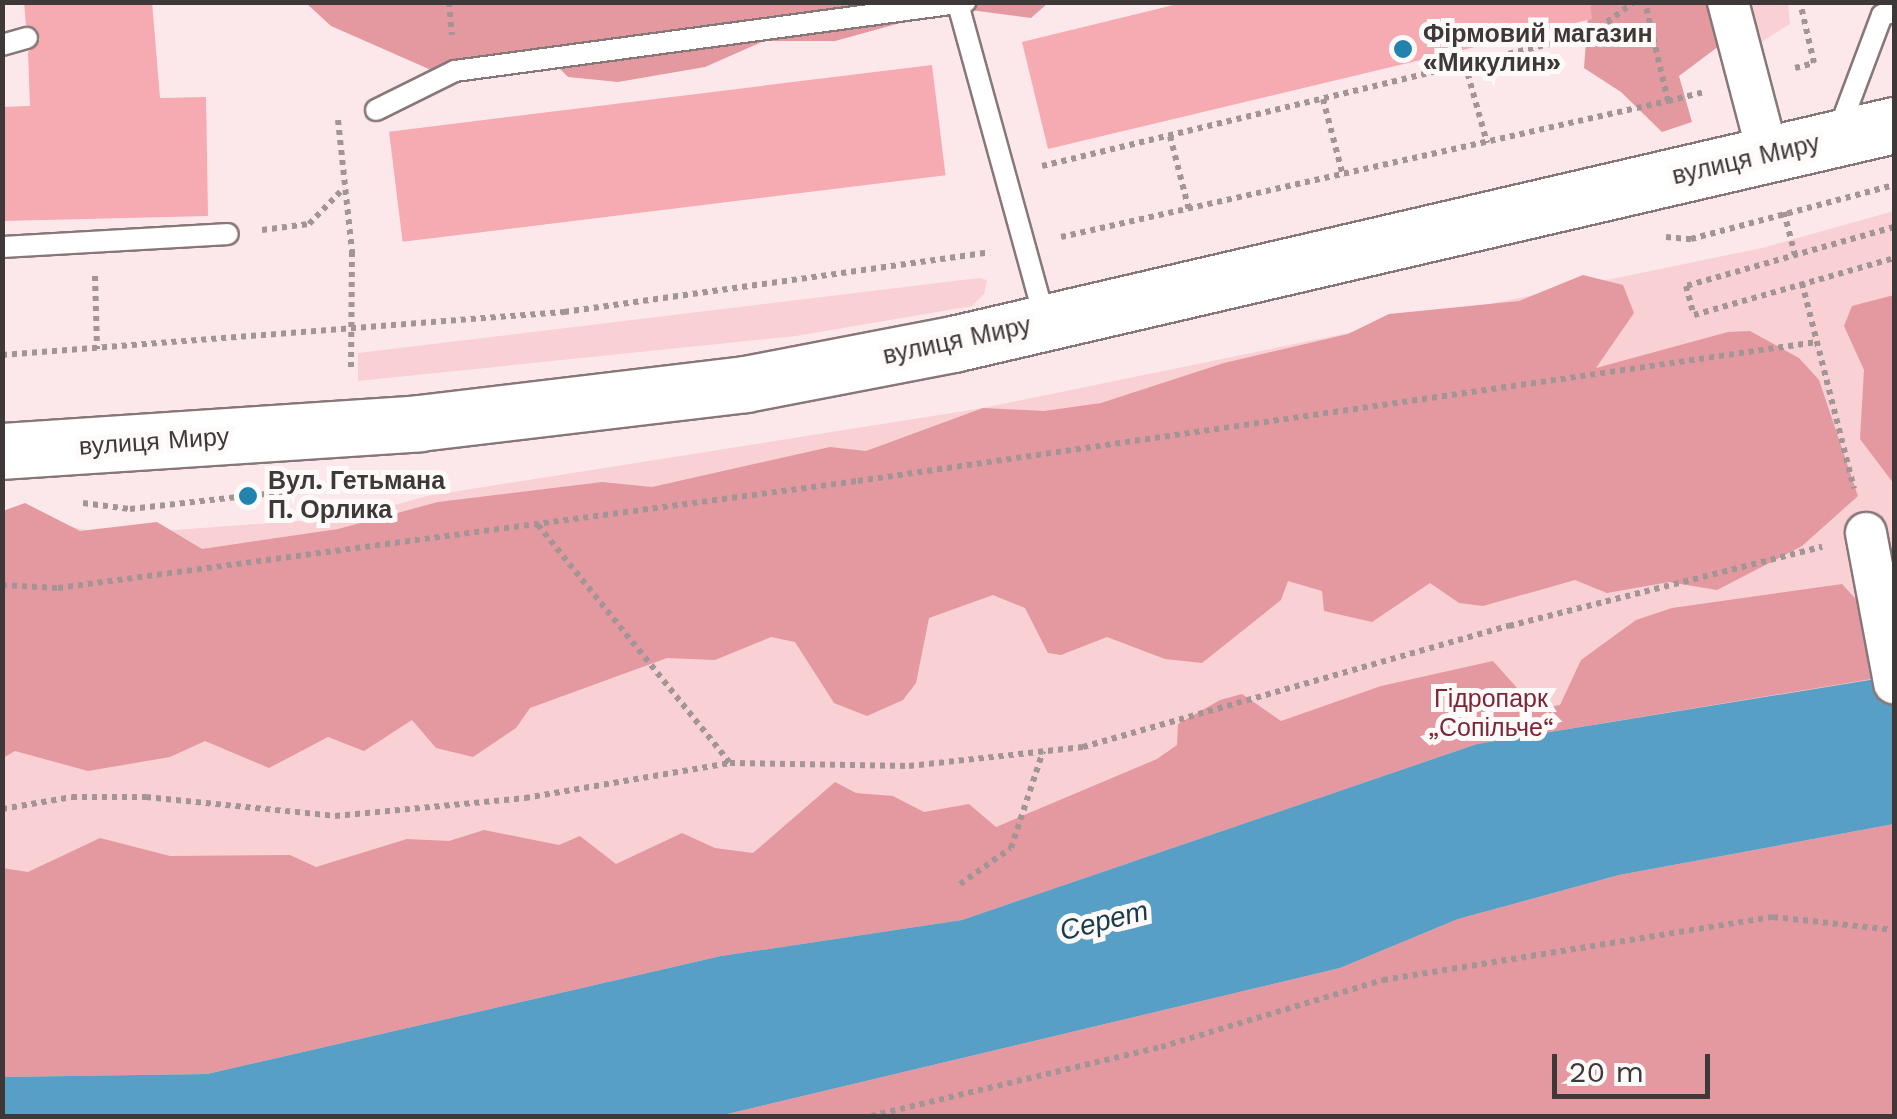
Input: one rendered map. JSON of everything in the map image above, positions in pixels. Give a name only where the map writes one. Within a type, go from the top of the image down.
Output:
[{"type":"main road","name":"вулиця Миру","points":[[2,451],[419,423],[745,384],[1046,322],[1894,125]]},
{"type":"street","points":[[1728,2],[1768,155]]},
{"type":"street","points":[[1866,534],[1892,673]]},
{"type":"lane","points":[[376,110],[455,71],[962,3],[1046,322]]},
{"type":"lane","points":[[1836,138],[1882,15],[1894,12]]},
{"type":"lane","points":[[2,45],[27,38]]},
{"type":"lane","points":[[2,247],[228,234]]},
{"type":"path","points":[[1006,175],[1592,34],[1634,2]]},
{"type":"path","points":[[2,355],[349,332],[564,312],[1026,244],[1188,210],[1668,101],[1645,2]]},
{"type":"path","points":[[1465,64],[1487,143]]},
{"type":"path","points":[[1323,99],[1343,176]]},
{"type":"path","points":[[349,332],[345,187],[338,118],[376,110]]},
{"type":"path","points":[[1170,136],[1188,210]]},
{"type":"path","points":[[228,234],[309,224],[345,187]]},
{"type":"path","points":[[1894,227],[1686,286],[1694,314],[1894,258]]},
{"type":"path","points":[[95,244],[97,349]]},
{"type":"path","points":[[2,809],[72,797],[146,796],[335,816],[525,798],[730,763],[909,766],[1082,748],[1508,626],[1736,574],[1866,534],[1802,283]]},
{"type":"path","points":[[2,585],[58,588],[538,524],[1574,373],[1723,361],[1817,342]]},
{"type":"path","points":[[538,524],[730,763]]},
{"type":"path","points":[[960,884],[1011,848],[1043,751]]},
{"type":"path","points":[[871,1116],[1161,1047],[1384,980],[1772,918],[1894,930]]},
{"type":"green space","points":[[306,3],[1048,3],[1031,18],[955,8],[835,41],[764,41],[705,67],[618,82],[568,77],[545,54],[447,77],[331,26]]},
{"type":"green space","points":[[1589,3],[1748,3],[1719,46],[1679,76],[1692,122],[1662,132],[1621,92],[1584,68]]},
{"type":"green space","points":[[1749,3],[1788,3],[1790,24],[1760,43]]},
{"type":"green space","name":"Гідропарк „Сопільче“","points":[[1894,211],[1894,1116],[3,1116],[3,520],[46,521],[107,535],[352,517],[427,496],[983,408],[1762,248]]},
{"type":"green space","points":[[1583,275],[1623,285],[1634,313],[1596,368],[1728,332],[1750,331],[1799,358],[1819,380],[1858,496],[1802,546],[1717,590],[1669,582],[1607,593],[1575,580],[1483,606],[1459,603],[1430,583],[1372,622],[1324,611],[1322,591],[1288,581],[1281,600],[1202,663],[1165,659],[1107,637],[1061,655],[1048,653],[1025,608],[993,595],[929,618],[916,683],[903,700],[867,716],[834,703],[795,642],[771,637],[715,660],[667,658],[530,708],[516,728],[473,757],[436,748],[412,720],[364,751],[328,737],[269,768],[205,741],[170,757],[88,771],[15,751],[3,758],[3,511],[25,503],[80,531],[157,522],[202,549],[338,529],[438,502],[602,482],[652,487],[830,447],[866,451],[983,408],[1044,411],[1101,403],[1224,363],[1348,334],[1389,314],[1519,301]]},
{"type":"green space","points":[[987,280],[984,294],[972,306],[796,336],[358,381],[358,353]]},
{"type":"green space","points":[[1894,295],[1894,484],[1860,439],[1864,370],[1844,326],[1852,306]]},
{"type":"green space","points":[[1842,584],[1874,619],[1884,677],[1477,744],[962,920],[721,956],[207,1074],[3,1077],[2,868],[28,872],[100,838],[170,856],[290,855],[316,867],[407,839],[449,841],[484,830],[559,845],[580,836],[616,864],[682,833],[715,848],[753,853],[835,782],[856,793],[893,796],[924,812],[969,804],[996,827],[1157,759],[1177,745],[1178,724],[1220,700],[1242,694],[1281,721],[1381,686],[1493,661],[1518,689],[1548,707],[1560,705],[1581,660],[1636,620],[1672,608]]},
{"type":"green space","points":[[1894,824],[1894,1116],[719,1116],[1340,968],[1458,919],[1619,875]]},
{"type":"water","name":"Серет","points":[[1894,676],[1894,824],[1619,875],[1458,919],[1340,968],[719,1116],[3,1116],[2,1077],[207,1074],[721,956],[962,920],[1477,744]]},
{"type":"building","points":[[24,2],[152,2],[160,98],[206,97],[208,216],[2,221],[2,107],[30,106],[28,52],[40,40],[37,29],[26,25]]},
{"type":"building","points":[[1186,2],[1590,2],[1592,19],[1048,149],[1022,42]]},
{"type":"building","points":[[932,65],[946,175],[403,242],[389,132]]},
{"type":"place","name":"Фірмовий магазин «Микулин»","points":[[1403,49]]},
{"type":"place","name":"Вул. Гетьмана П. Орлика","points":[[248,496]]}]
